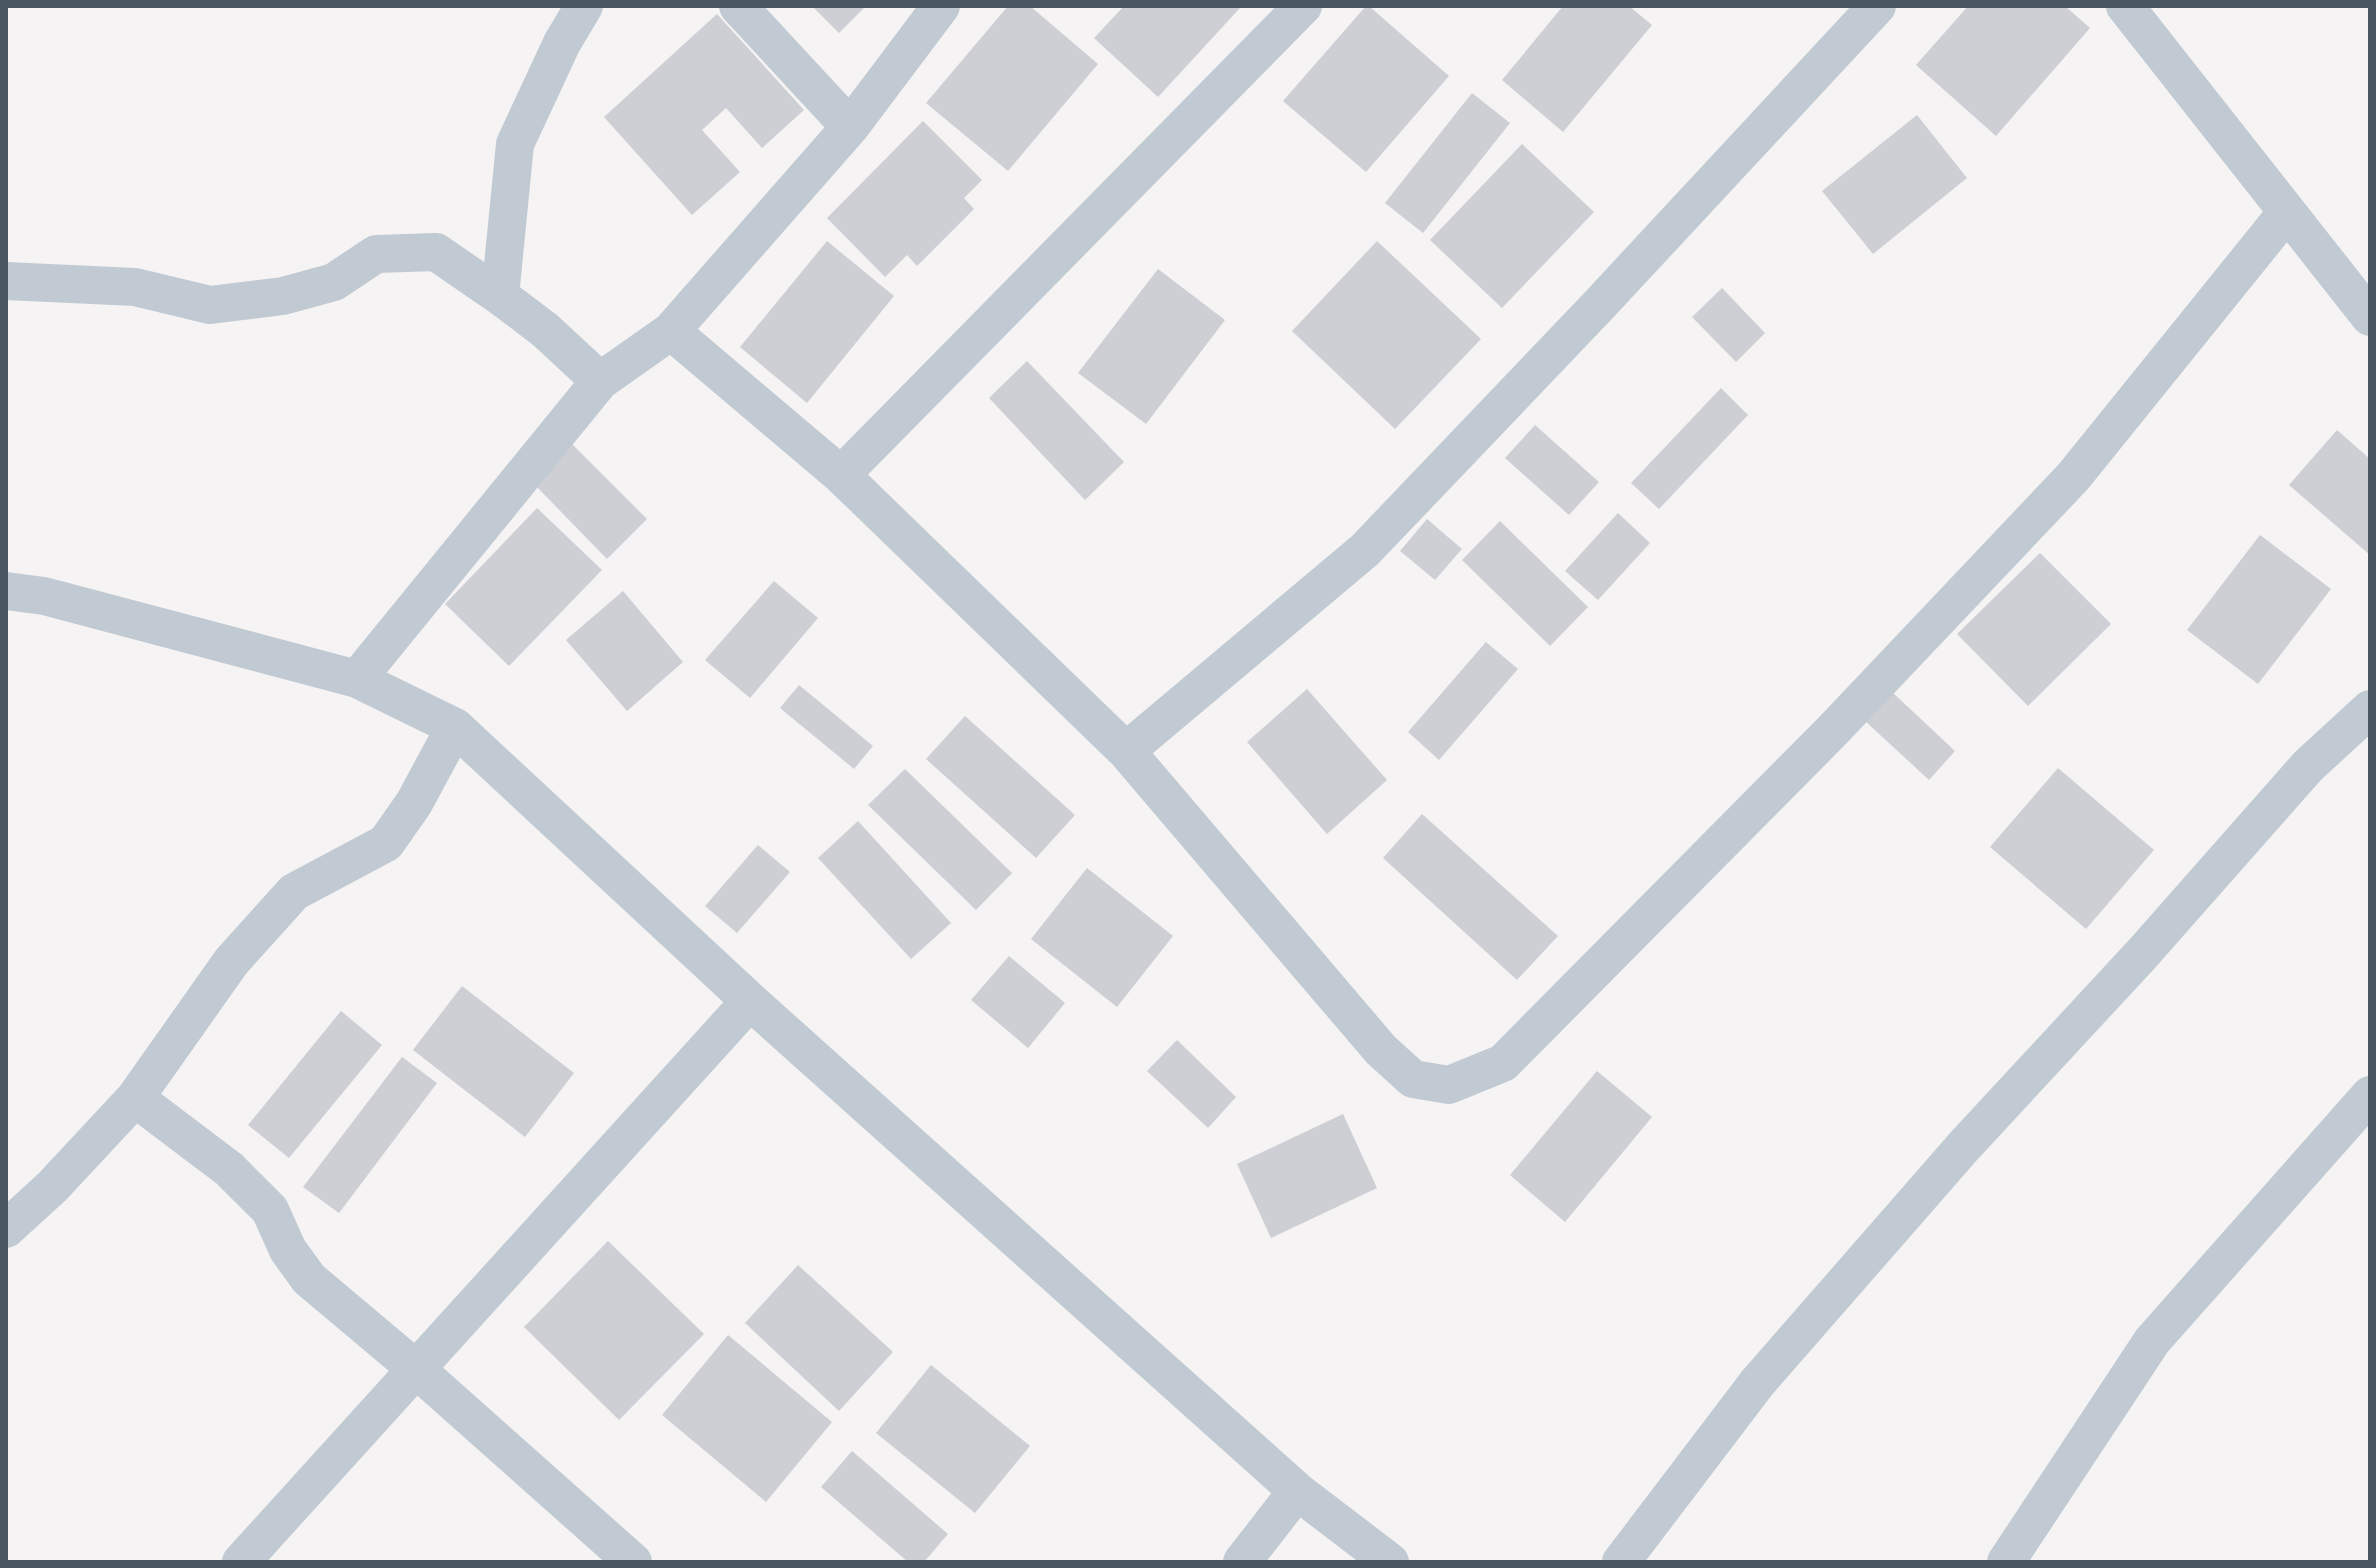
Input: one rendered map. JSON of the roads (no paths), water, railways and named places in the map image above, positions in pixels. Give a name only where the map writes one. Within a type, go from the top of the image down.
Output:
[{"type":"street","points":[[500,296],[515,144],[562,43],[584,6]]},
{"type":"street","points":[[738,6],[850,127]]},
{"type":"street","points":[[357,679],[600,381],[671,331],[850,127],[941,6]]},
{"type":"street","points":[[841,475],[1303,6]]},
{"type":"street","points":[[1126,751],[1365,550],[1599,305],[1877,6]]},
{"type":"street","points":[[2125,6],[2370,317]]},
{"type":"street","points":[[671,331],[841,475],[1126,751],[1381,1050],[1413,1079],[1449,1085],[1503,1063],[1834,729],[2073,477],[2287,212]]},
{"type":"street","points":[[6,281],[135,287],[210,305],[283,296],[334,282],[376,254],[436,252],[545,330],[600,381]]},
{"type":"street","points":[[6,591],[44,596],[357,679],[455,727],[750,1001],[1297,1491],[1390,1562]]},
{"type":"street","points":[[1621,1562],[1757,1383],[1964,1146],[2142,954],[2308,766],[2370,709]]},
{"type":"street","points":[[6,1229],[52,1187],[135,1098],[231,962],[294,892],[386,843],[414,803],[455,727]]},
{"type":"street","points":[[241,1562],[750,1001]]},
{"type":"street","points":[[2006,1562],[2152,1341],[2370,1095]]},
{"type":"street","points":[[135,1098],[229,1169],[270,1210],[288,1250],[309,1279],[416,1369],[633,1562]]},
{"type":"street","points":[[1242,1562],[1297,1491]]}]
